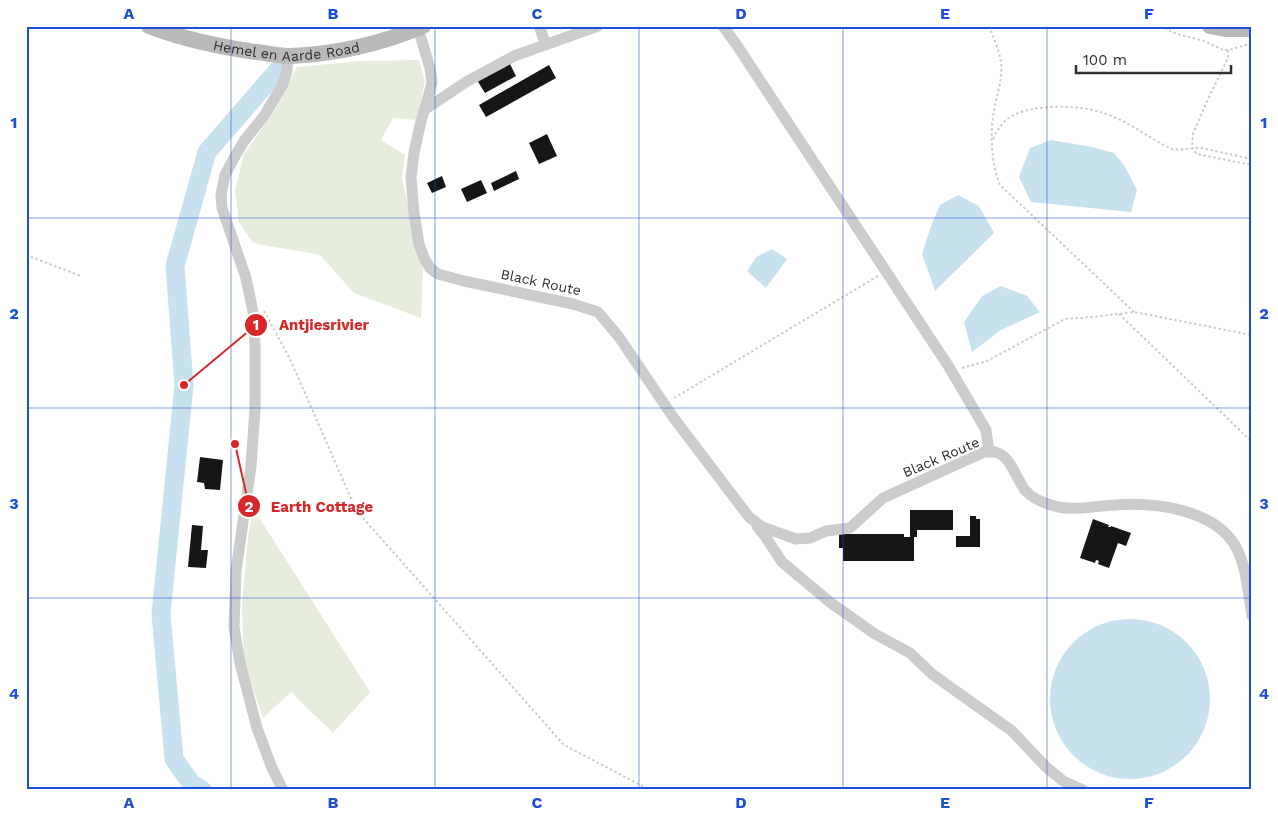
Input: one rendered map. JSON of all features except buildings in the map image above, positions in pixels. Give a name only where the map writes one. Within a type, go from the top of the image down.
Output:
[{"type":"main road","name":"Hemel en Aarde Road","points":[[149,26],[220,46],[288,56],[358,48],[421,27]]},
{"type":"main road","points":[[1210,26],[1225,29],[1252,29]]},
{"type":"street","points":[[539,26],[546,45]]},
{"type":"street","points":[[424,110],[466,82],[514,56],[598,26]]},
{"type":"street","points":[[723,26],[949,367],[986,430],[989,452]]},
{"type":"street","name":"Black Route","points":[[421,27],[432,83],[420,125],[411,177],[414,213],[420,244],[425,260],[430,268],[438,274],[573,304],[594,310],[601,315],[619,337],[664,403],[765,536],[782,562],[831,603],[875,634],[910,653],[932,674],[1012,731],[1046,767],[1063,781],[1083,790]]},
{"type":"street","points":[[283,790],[272,768],[257,728],[240,663],[234,627],[236,571],[251,466],[254,428],[255,344],[253,312],[246,278],[222,208],[221,195],[225,175],[234,158],[244,141],[264,116],[283,84],[287,71],[288,56]]},
{"type":"street","name":"Black Route","points":[[749,517],[762,527],[796,539],[810,538],[826,530],[850,528],[883,498],[984,452],[995,452],[1003,456],[1011,465],[1024,489],[1035,499],[1051,505],[1070,509],[1116,504],[1157,505],[1193,514],[1215,525],[1232,540],[1238,551],[1245,573],[1252,616]]},
{"type":"path","points":[[989,26],[1001,62],[1001,82],[993,116],[992,141],[996,174],[1000,186],[1134,312]]},
{"type":"path","points":[[1160,26],[1182,36],[1204,41],[1228,50],[1252,43]]},
{"type":"path","points":[[1228,50],[1228,58],[1193,134],[1192,148],[1198,154],[1252,165]]},
{"type":"path","points":[[992,141],[1001,125],[1020,112],[1033,108],[1072,107],[1112,116],[1132,125],[1172,149],[1180,150],[1197,147],[1252,159]]},
{"type":"path","points":[[26,255],[81,276]]},
{"type":"path","points":[[664,403],[886,271]]},
{"type":"path","points":[[264,310],[290,359],[356,510],[564,745],[650,790]]},
{"type":"path","points":[[949,367],[958,368],[987,361],[1065,318],[1134,312],[1252,335]]},
{"type":"path","points":[[1119,314],[1252,442]]},
{"type":"green space","points":[[419,60],[425,82],[416,120],[393,118],[381,140],[405,155],[402,178],[423,270],[421,318],[354,293],[320,255],[253,243],[239,222],[235,191],[244,154],[273,113],[297,67],[360,61]]},
{"type":"green space","points":[[253,508],[370,692],[333,733],[291,692],[263,718],[244,662],[242,605],[248,537]]},
{"type":"water","points":[[1051,140],[1114,153],[1124,165],[1137,190],[1131,212],[1031,202],[1019,177],[1030,148]]},
{"type":"water","points":[[958,195],[979,206],[994,233],[935,291],[922,254],[940,205]]},
{"type":"water","points":[[772,249],[787,259],[766,288],[747,271],[756,257]]},
{"type":"water","points":[[1001,286],[1027,296],[1040,312],[1001,330],[972,352],[964,322],[982,296]]},
{"type":"water","points":[[1138,619],[1168,628],[1187,642],[1197,654],[1204,668],[1209,683],[1209,715],[1204,730],[1197,744],[1187,756],[1175,766],[1153,776],[1138,779],[1122,779],[1107,776],[1085,766],[1063,744],[1051,715],[1050,691],[1053,676],[1063,654],[1085,632],[1114,620]]},
{"type":"waterway","points":[[202,790],[191,783],[174,759],[161,614],[184,385],[175,266],[207,152],[279,69]]},
{"type":"place","name":"Antjiesrivier","points":[[184,385]]},
{"type":"place","name":"Earth Cottage","points":[[235,444]]}]
